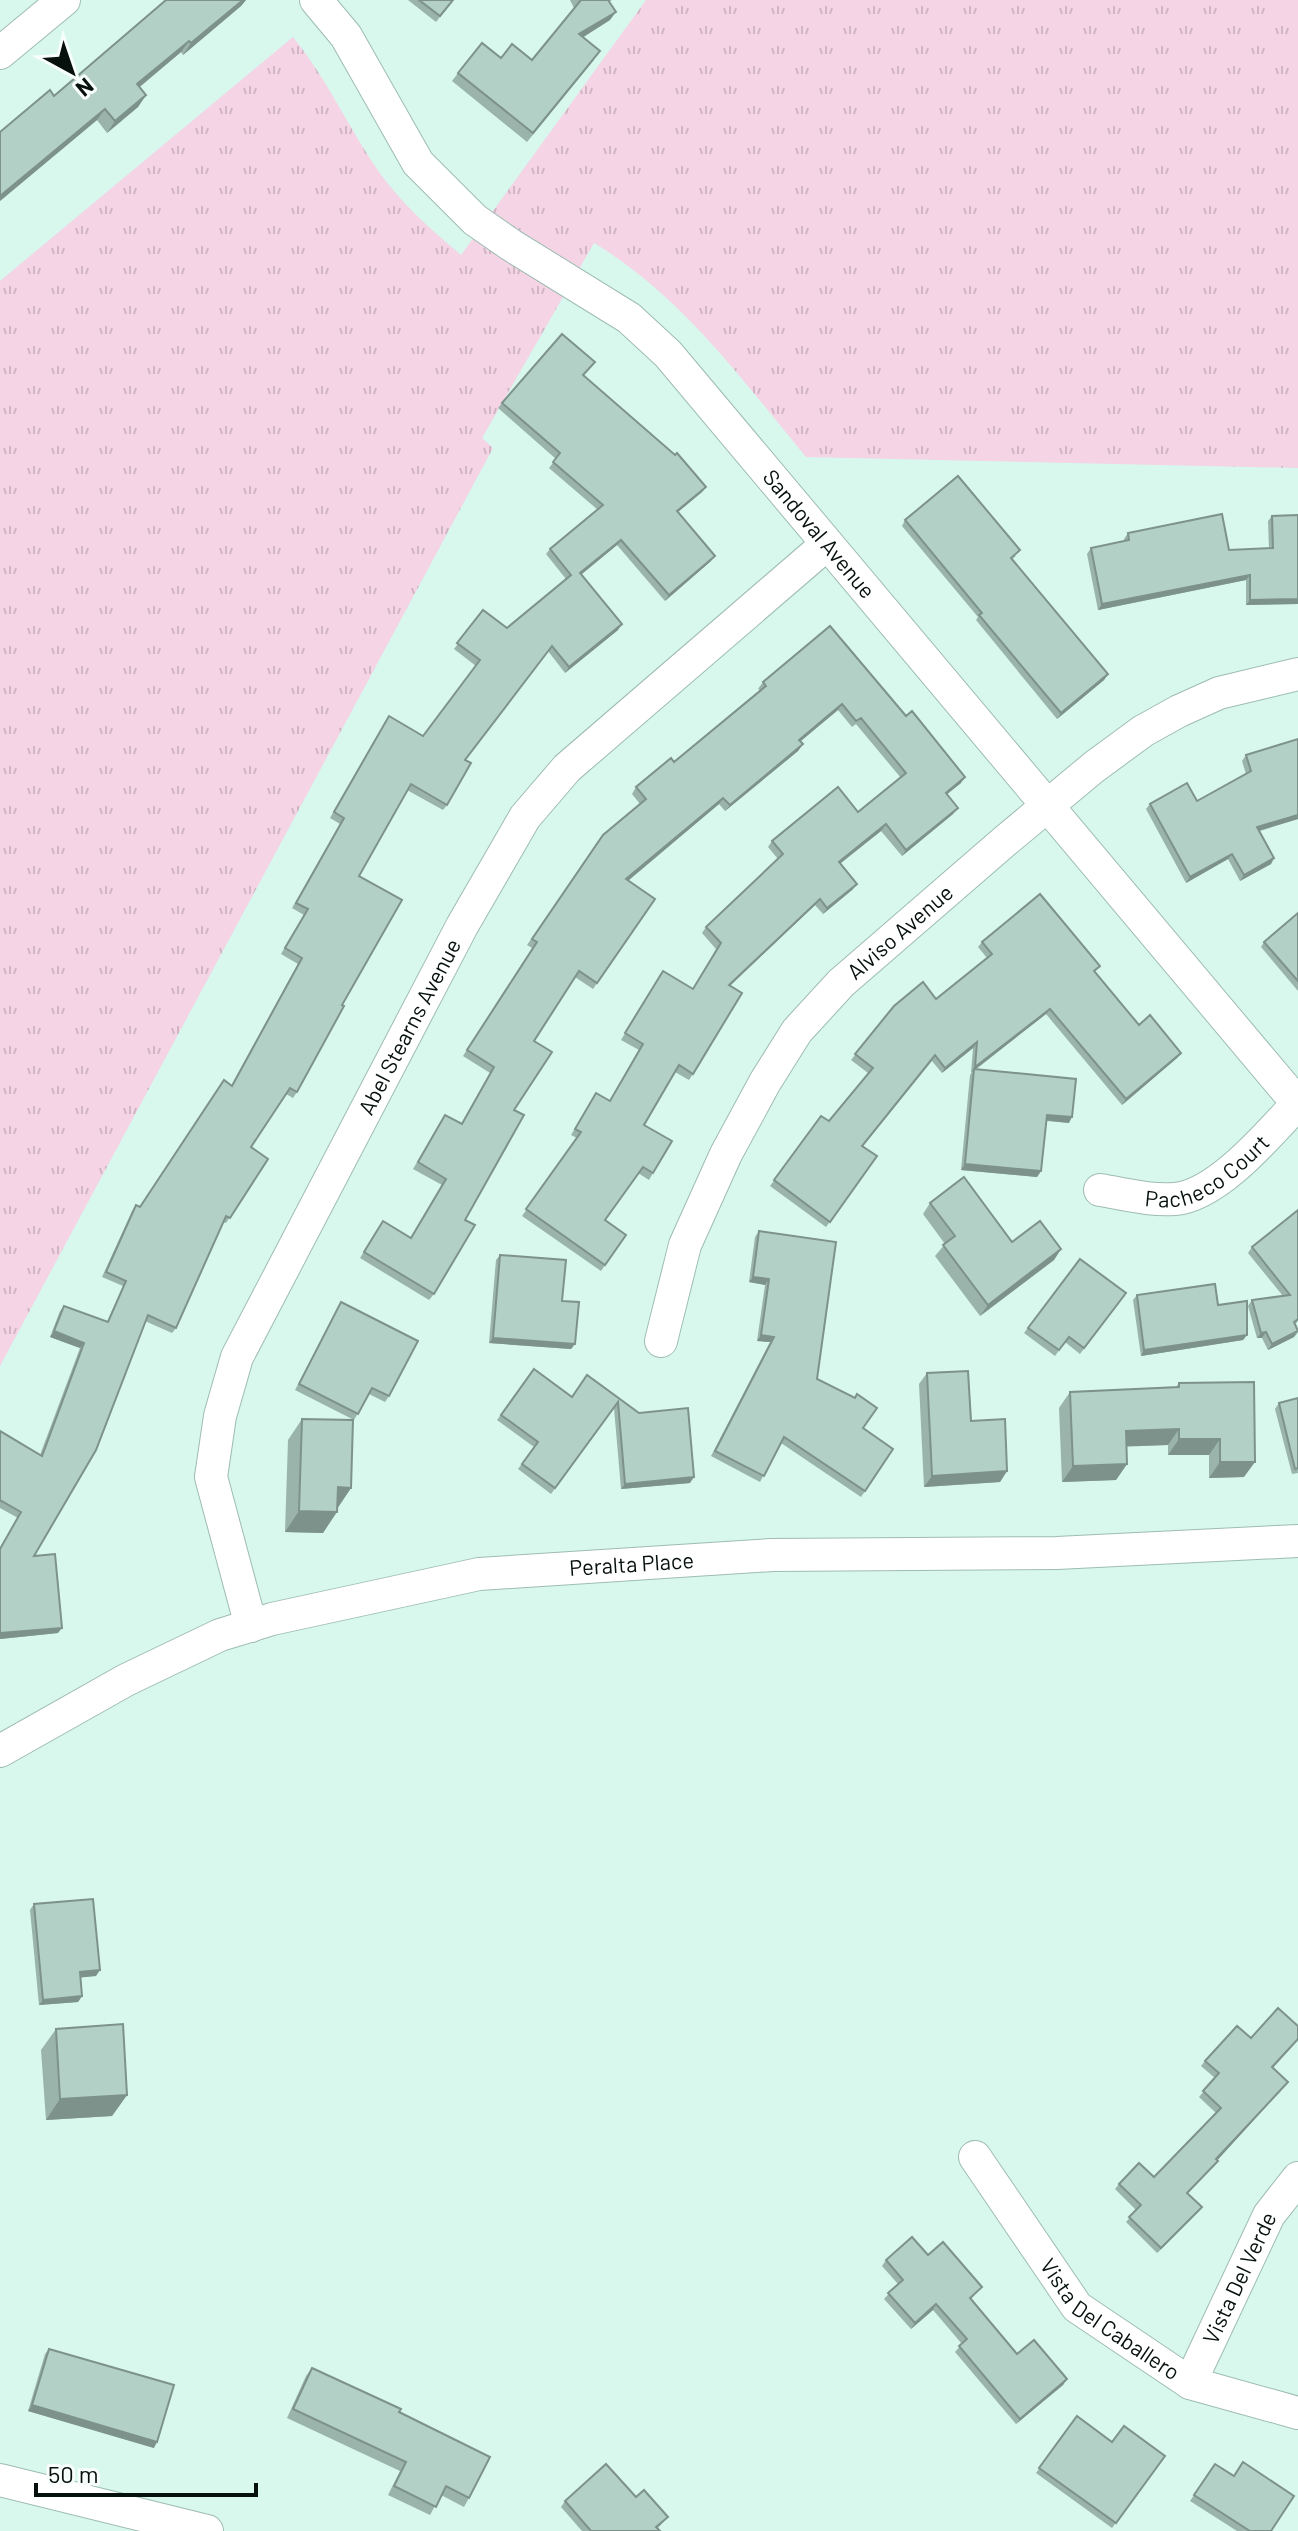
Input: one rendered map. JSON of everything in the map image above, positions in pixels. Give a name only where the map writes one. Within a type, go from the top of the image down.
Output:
[{"type":"street","points":[[0,53],[64,0]]},
{"type":"street","name":"Sandoval Avenue","points":[[316,0],[346,36],[418,163],[475,220],[629,318],[668,354],[1298,1104]]},
{"type":"street","name":"Abel Stearns Avenue","points":[[251,1626],[211,1477],[228,1386],[237,1357],[462,926],[525,817],[567,768],[827,544]]},
{"type":"street","name":"Alviso Avenue","points":[[661,1341],[685,1245],[726,1154],[797,1031],[841,983],[1047,806],[1143,731],[1219,693],[1298,674]]},
{"type":"street","name":"Pacheco Court","points":[[1100,1190],[1153,1200],[1179,1199],[1205,1191],[1255,1149],[1298,1104]]},
{"type":"street","name":"Peralta Place","points":[[0,1751],[126,1680],[220,1635],[272,1619],[479,1574],[772,1555],[1057,1553],[1298,1541]]},
{"type":"street","name":"Vista Del Caballero","points":[[975,2157],[1077,2307],[1190,2383],[1298,2413]]},
{"type":"street","name":"Vista Del Verde","points":[[1190,2383],[1269,2215],[1298,2178]]},
{"type":"street","points":[[0,2480],[207,2531]]},
{"type":"green space","points":[[646,0],[1298,0],[1298,468],[806,457],[734,369],[683,314],[626,264],[594,243],[482,438],[493,448],[0,1366],[0,281],[293,37],[397,195],[461,255]]},
{"type":"building","points":[[166,0],[243,0],[137,84],[146,95],[115,121],[105,109],[0,196],[0,132],[50,90],[54,96]]},
{"type":"building","points":[[419,0],[453,0],[440,16]]},
{"type":"building","points":[[581,0],[608,0],[616,12],[579,34],[600,51],[533,133],[458,73],[482,43],[501,58],[512,44],[532,60]]},
{"type":"building","points":[[562,334],[595,362],[583,375],[675,455],[677,453],[706,487],[677,511],[715,556],[669,595],[621,540],[580,573],[622,624],[569,667],[552,646],[465,760],[471,763],[447,805],[411,784],[359,876],[402,900],[297,1092],[290,1088],[251,1147],[268,1159],[230,1218],[226,1216],[176,1328],[148,1315],[96,1450],[34,1556],[55,1554],[62,1628],[0,1633],[0,1549],[21,1512],[0,1500],[0,1431],[42,1456],[84,1343],[54,1331],[64,1306],[108,1322],[126,1281],[106,1272],[136,1205],[140,1207],[224,1080],[232,1086],[302,958],[285,948],[308,909],[296,903],[344,818],[334,812],[389,716],[423,736],[480,660],[457,643],[483,610],[507,628],[571,575],[550,549],[603,505],[553,462],[560,453],[502,403]]},
{"type":"building","points":[[958,476],[1020,550],[1011,558],[1108,674],[1061,713],[905,520]]},
{"type":"building","points":[[1222,514],[1229,550],[1273,548],[1272,516],[1298,515],[1298,599],[1250,600],[1250,575],[1102,604],[1091,548],[1129,540],[1128,533]]},
{"type":"building","points":[[830,626],[906,716],[912,711],[965,777],[946,793],[958,808],[906,850],[886,824],[839,862],[857,884],[827,908],[820,899],[729,985],[742,993],[693,1074],[679,1065],[644,1125],[672,1141],[653,1173],[643,1167],[605,1220],[626,1235],[605,1265],[526,1209],[581,1132],[575,1129],[596,1093],[610,1101],[643,1044],[625,1033],[663,971],[693,989],[721,943],[706,927],[783,854],[772,841],[838,787],[858,812],[906,773],[861,718],[856,721],[842,704],[799,740],[803,744],[730,805],[723,798],[626,879],[655,899],[597,983],[579,971],[534,1041],[552,1052],[514,1110],[524,1115],[465,1220],[475,1225],[434,1294],[364,1252],[383,1221],[411,1238],[446,1179],[418,1162],[445,1115],[462,1124],[494,1067],[467,1050],[537,942],[532,939],[603,835],[646,799],[636,787],[671,758],[674,762],[766,686],[763,682]]},
{"type":"building","points":[[1298,739],[1298,815],[1257,827],[1274,858],[1244,875],[1232,854],[1190,877],[1150,804],[1187,783],[1197,801],[1251,771],[1246,755]]},
{"type":"building","points":[[1040,894],[1100,966],[1094,971],[1139,1025],[1150,1015],[1181,1053],[1126,1099],[1050,1009],[975,1067],[977,1042],[945,1068],[935,1055],[862,1146],[877,1156],[830,1222],[774,1180],[821,1116],[829,1121],[873,1068],[855,1054],[894,1006],[923,982],[936,999],[992,954],[982,942]]},
{"type":"building","points":[[1298,913],[1298,981],[1264,942]]},
{"type":"building","points":[[974,1069],[1076,1079],[1072,1117],[1047,1115],[1041,1171],[965,1164]]},
{"type":"building","points":[[964,1177],[1012,1242],[1040,1221],[1061,1249],[988,1305],[943,1245],[955,1236],[930,1203]]},
{"type":"building","points":[[1298,1210],[1298,1319],[1294,1322],[1298,1331],[1272,1344],[1266,1332],[1261,1333],[1252,1300],[1290,1295],[1252,1247]]},
{"type":"building","points":[[759,1231],[836,1242],[817,1379],[855,1398],[857,1394],[877,1408],[863,1428],[893,1449],[865,1491],[784,1437],[764,1476],[715,1451],[774,1337],[761,1335],[769,1279],[753,1277]]},
{"type":"building","points":[[500,1255],[566,1260],[562,1301],[579,1302],[575,1344],[493,1338]]},
{"type":"building","points":[[1080,1259],[1126,1293],[1084,1348],[1069,1337],[1059,1350],[1028,1328]]},
{"type":"building","points":[[1215,1284],[1218,1305],[1247,1301],[1247,1335],[1144,1350],[1137,1295]]},
{"type":"building","points":[[341,1302],[418,1341],[389,1396],[372,1388],[358,1414],[299,1384]]},
{"type":"building","points":[[534,1369],[572,1397],[587,1375],[639,1413],[688,1408],[694,1477],[625,1484],[618,1402],[555,1488],[522,1464],[538,1442],[501,1415]]},
{"type":"building","points":[[968,1371],[971,1421],[1005,1419],[1007,1471],[932,1476],[927,1373]]},
{"type":"building","points":[[1254,1382],[1255,1462],[1220,1462],[1220,1439],[1179,1439],[1179,1429],[1126,1431],[1127,1464],[1073,1466],[1070,1392],[1179,1387],[1179,1383]]},
{"type":"building","points":[[1298,1398],[1298,1468],[1295,1469],[1279,1403]]},
{"type":"building","points":[[302,1419],[353,1420],[351,1488],[338,1487],[337,1512],[299,1511]]},
{"type":"building","points":[[93,1899],[100,1970],[80,1972],[82,1996],[43,2000],[34,1904]]},
{"type":"building","points":[[1278,2008],[1298,2026],[1298,2039],[1272,2067],[1288,2082],[1187,2193],[1202,2207],[1161,2248],[1129,2217],[1141,2205],[1119,2184],[1139,2163],[1154,2177],[1221,2108],[1203,2091],[1219,2073],[1205,2061],[1237,2026],[1251,2038]]},
{"type":"building","points":[[123,2024],[127,2095],[60,2099],[56,2029]]},
{"type":"building","points":[[912,2237],[928,2255],[943,2242],[982,2287],[970,2298],[1017,2354],[1034,2340],[1067,2379],[1020,2419],[959,2346],[967,2339],[936,2304],[915,2323],[888,2293],[903,2280],[886,2260]]},
{"type":"building","points":[[49,2349],[174,2385],[157,2442],[32,2405]]},
{"type":"building","points":[[312,2368],[401,2409],[399,2412],[490,2457],[469,2498],[446,2486],[436,2507],[394,2486],[406,2462],[293,2409]]},
{"type":"building","points":[[1077,2416],[1112,2442],[1124,2426],[1165,2456],[1116,2523],[1039,2468]]},
{"type":"building","points":[[1243,2462],[1294,2496],[1271,2531],[1250,2531],[1194,2495],[1215,2464],[1234,2476]]},
{"type":"building","points":[[606,2464],[636,2497],[644,2490],[668,2517],[656,2527],[660,2531],[591,2531],[565,2501]]}]
